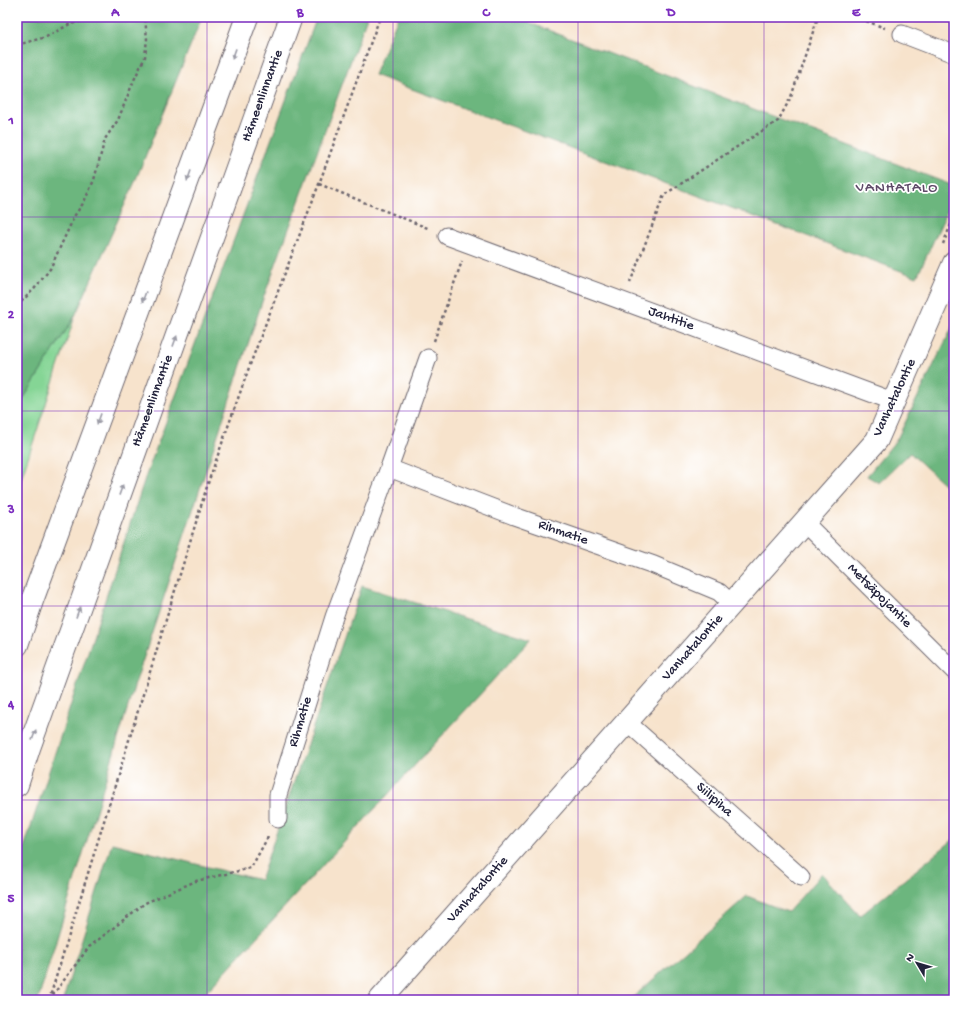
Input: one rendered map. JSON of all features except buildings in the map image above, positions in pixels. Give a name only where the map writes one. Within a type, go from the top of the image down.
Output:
[{"type":"main road","points":[[17,645],[247,17]]},
{"type":"main road","name":"Hämeenlinnantie","points":[[17,785],[291,17]]},
{"type":"main road","name":"Vanhatalontie","points":[[380,1000],[877,440],[895,402],[948,254]]},
{"type":"main road","points":[[17,625],[33,598]]},
{"type":"street","points":[[902,34],[954,54]]},
{"type":"street","name":"Jahtitie","points":[[447,236],[895,402]]},
{"type":"street","name":"Rihmatie","points":[[278,818],[278,795],[334,617],[428,358]]},
{"type":"street","name":"Rihmatie","points":[[389,468],[514,516],[654,565],[719,592],[732,604]]},
{"type":"street","name":"Metsäpojantie","points":[[804,522],[954,671]]},
{"type":"street","name":"Siilipiha","points":[[627,722],[801,877]]},
{"type":"path","points":[[17,45],[46,37],[70,24],[101,17]]},
{"type":"path","points":[[17,306],[35,288],[50,269],[75,215],[84,202],[94,180],[105,139],[118,120],[144,57],[147,39],[145,17]]},
{"type":"path","points":[[49,1000],[209,480],[251,362],[319,184],[380,17]]},
{"type":"path","points":[[624,301],[664,195],[778,121],[791,97],[818,17]]},
{"type":"path","points":[[855,17],[902,34]]},
{"type":"path","points":[[319,184],[447,236]]},
{"type":"path","points":[[948,254],[954,217]]},
{"type":"path","points":[[428,358],[468,244]]},
{"type":"path","points":[[49,1000],[90,947],[145,903],[196,880],[251,868],[278,818]]},
{"type":"green space","points":[[17,17],[202,17],[134,184],[75,316],[17,409]]},
{"type":"green space","points":[[317,17],[367,17],[263,299],[134,687],[38,1000],[17,1000],[17,869],[145,478]]},
{"type":"green space","points":[[398,17],[514,17],[954,186],[954,196],[917,277],[374,75]]},
{"type":"green space","points":[[75,316],[17,491],[17,409]]},
{"type":"green space","points":[[954,324],[954,493],[910,453],[879,483],[867,476],[897,439]]},
{"type":"green space","points":[[362,586],[531,639],[199,1000],[63,1000],[112,843],[260,880]]},
{"type":"green space","points":[[954,839],[954,1000],[630,1000],[747,896],[788,912],[822,873],[860,916]]},
{"type":"district","name":"VANHATALO","points":[[897,188]]}]
